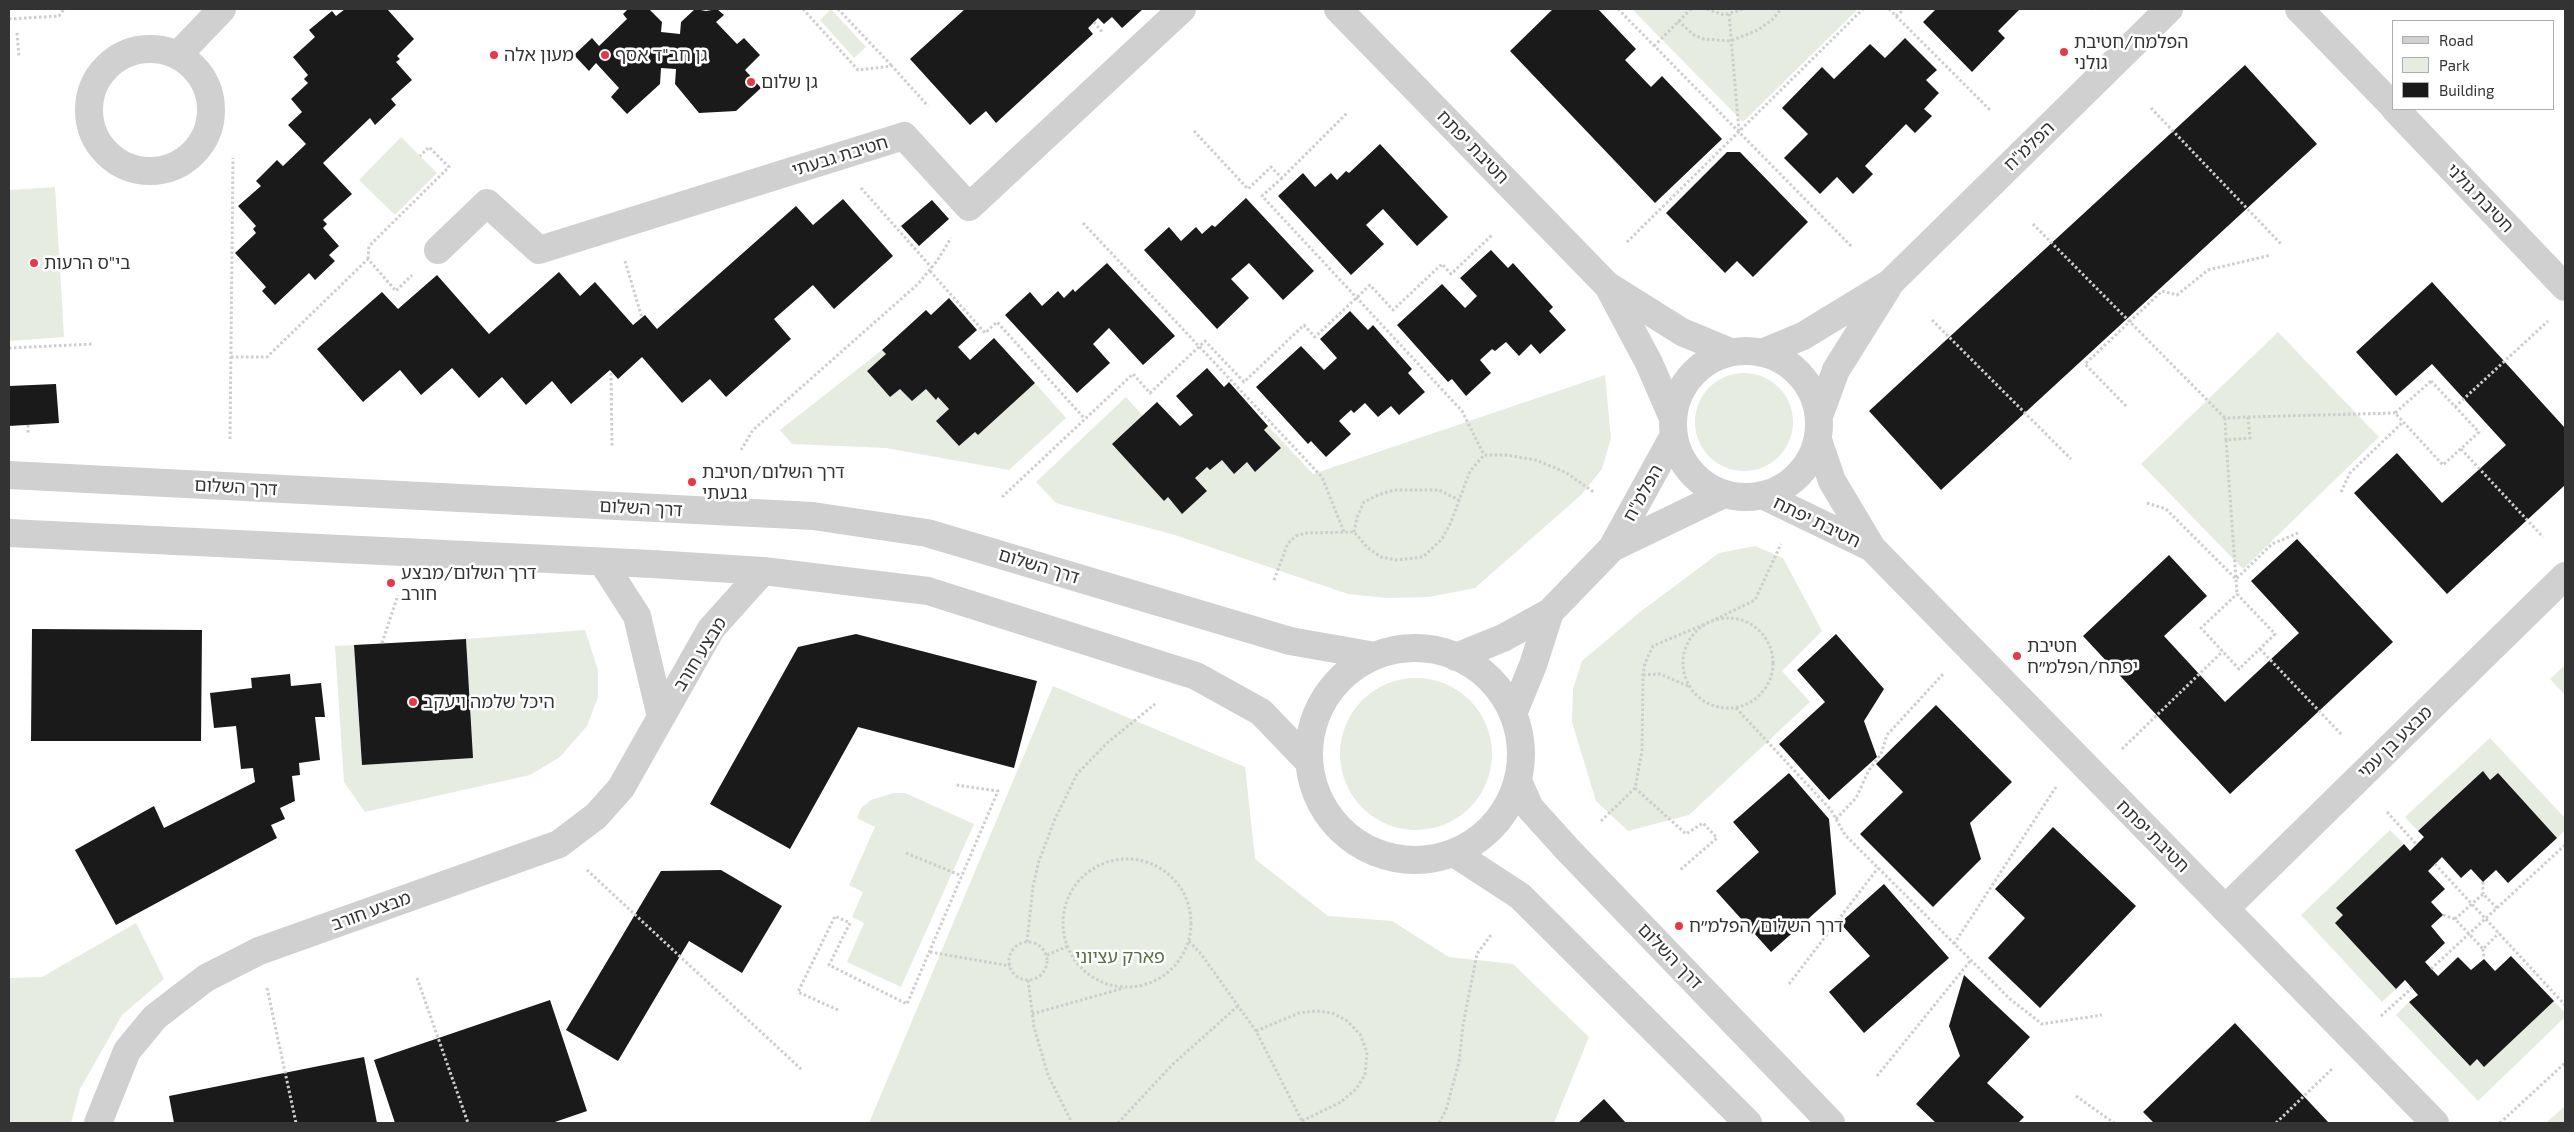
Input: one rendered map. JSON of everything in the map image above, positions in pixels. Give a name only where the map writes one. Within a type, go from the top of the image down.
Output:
[{"type":"street","points":[[178,55],[222,9]]},
{"type":"street","points":[[969,207],[1182,9]]},
{"type":"street","name":"חטיבת יפתח","points":[[1338,9],[1607,285],[1682,332],[1730,352]]},
{"type":"street","name":"הפלמ\"ח","points":[[1762,353],[1803,336],[1890,283],[2169,9]]},
{"type":"street","name":"חטיבת גולני","points":[[2299,9],[2392,106]]},
{"type":"street","points":[[140,49],[160,49],[178,55],[194,67],[206,84],[211,104],[210,125],[201,143],[188,158],[175,166],[160,171],[144,172],[125,166],[109,156],[96,140],[89,122],[89,102],[94,83],[106,66],[121,55],[140,49]]},
{"type":"street","name":"חטיבת גולני","points":[[2396,110],[2565,287]]},
{"type":"street","name":"חטיבת גבעתי","points":[[438,250],[487,203],[539,250],[904,136],[969,207]]},
{"type":"street","name":"הפלמ\"ח","points":[[1818,428],[1836,370],[1890,283]]},
{"type":"street","name":"חטיבת יפתח","points":[[1607,285],[1649,363],[1673,427]]},
{"type":"street","points":[[1754,351],[1762,353],[1778,358],[1798,372],[1812,392],[1818,428],[1809,463],[1793,482],[1774,493],[1752,498],[1724,494],[1710,489],[1692,475],[1680,458],[1673,427],[1678,395],[1689,377],[1707,361],[1730,352],[1754,351]]},
{"type":"street","name":"הפלמ\"ח","points":[[1456,657],[1503,638],[1550,612],[1612,548],[1673,427]]},
{"type":"street","name":"חטיבת יפתח","points":[[1818,428],[1832,481],[1872,548],[2435,1123]]},
{"type":"street","name":"דרך השלום","points":[[9,475],[813,516],[927,533],[1290,641],[1375,656]]},
{"type":"street","name":"הפלמ\"ח","points":[[1612,548],[1724,494]]},
{"type":"street","name":"חטיבת יפתח","points":[[1762,495],[1872,548]]},
{"type":"street","points":[[9,533],[763,571],[928,590],[1196,676],[1261,712],[1309,762]]},
{"type":"street","name":"מבצע חורב","points":[[603,563],[637,616],[661,716]]},
{"type":"street","name":"מבצע חורב","points":[[98,1123],[127,1051],[156,1017],[206,978],[260,951],[559,844],[596,816],[620,788],[711,629],[763,571]]},
{"type":"street","name":"מבצע בן עמי","points":[[2225,909],[2565,576]]},
{"type":"street","name":"הפלמ\"ח","points":[[1513,714],[1533,665],[1550,612]]},
{"type":"street","points":[[1406,648],[1439,651],[1456,657],[1470,663],[1495,685],[1513,714],[1521,747],[1518,781],[1504,812],[1482,837],[1454,853],[1422,860],[1389,858],[1358,844],[1333,823],[1316,794],[1309,762],[1312,729],[1325,698],[1346,673],[1375,656],[1406,648]]},
{"type":"street","name":"דרך השלום","points":[[1518,781],[1530,808],[1568,850],[1831,1123]]},
{"type":"street","points":[[1454,853],[1520,896],[1748,1123]]},
{"type":"path","points":[[9,19],[59,16],[64,9]]},
{"type":"path","points":[[804,9],[809,9]]},
{"type":"path","points":[[804,9],[858,70],[892,66]]},
{"type":"path","points":[[838,9],[933,112]]},
{"type":"path","points":[[1618,9],[1851,246]]},
{"type":"path","points":[[1654,46],[1691,9]]},
{"type":"path","points":[[1707,9],[1715,13],[1729,14],[1744,9]]},
{"type":"path","points":[[1678,21],[1694,35],[1704,40],[1730,41],[1758,30],[1772,20],[1781,9]]},
{"type":"path","points":[[1627,242],[1863,9]]},
{"type":"path","points":[[1889,9],[1990,110]]},
{"type":"path","points":[[1896,16],[1901,12],[1898,9]]},
{"type":"path","points":[[1729,14],[1739,132]]},
{"type":"path","points":[[17,33],[19,57]]},
{"type":"path","points":[[2151,108],[2282,245]]},
{"type":"path","points":[[1348,112],[1262,196],[1462,411],[1484,455]]},
{"type":"path","points":[[1194,131],[1248,189],[1271,167],[1282,178]]},
{"type":"path","points":[[231,356],[267,357],[368,259],[369,246],[449,167],[429,147],[420,156]]},
{"type":"path","points":[[230,439],[233,158]]},
{"type":"path","points":[[834,158],[985,333],[997,322],[1085,419]]},
{"type":"path","points":[[740,450],[753,430],[827,367],[918,284],[931,269],[969,207]]},
{"type":"path","points":[[1083,223],[1322,477],[1344,532]]},
{"type":"path","points":[[2034,224],[2225,418],[2237,594],[2275,634],[2239,669],[2201,628],[2237,594]]},
{"type":"path","points":[[614,227],[642,318]]},
{"type":"path","points":[[1002,497],[1133,374],[1150,393],[1205,341],[1244,382],[1304,325],[1315,337],[1370,285],[1393,310],[1442,264],[1451,274],[1492,235]]},
{"type":"path","points":[[368,259],[396,291],[438,250]]},
{"type":"path","points":[[2126,406],[2085,364],[2162,291],[2177,295],[2208,270],[2271,256]]},
{"type":"path","points":[[1932,320],[2071,459]]},
{"type":"path","points":[[2455,407],[2548,320]]},
{"type":"path","points":[[9,348],[94,344]]},
{"type":"path","points":[[612,373],[612,447]]},
{"type":"path","points":[[2225,418],[2396,413],[2431,380],[2479,432],[2443,465],[2396,413]]},
{"type":"path","points":[[2226,440],[2250,438],[2248,417]]},
{"type":"path","points":[[2341,492],[2350,473],[2403,422]]},
{"type":"path","points":[[28,425],[28,435]]},
{"type":"path","points":[[2461,449],[2543,537]]},
{"type":"path","points":[[1274,580],[1288,543],[1296,536],[1354,532],[1368,548],[1381,557],[1396,560],[1424,557],[1442,539],[1470,471],[1484,455],[1506,455],[1536,460],[1566,472],[1596,493]]},
{"type":"path","points":[[1354,532],[1357,516],[1364,502],[1394,490],[1440,490],[1459,500]]},
{"type":"path","points":[[2147,504],[2166,509],[2236,579]]},
{"type":"path","points":[[2236,579],[2272,544],[2298,533]]},
{"type":"path","points":[[1601,821],[1635,788],[1642,751],[1643,675],[1645,663],[1653,646],[1755,600],[1782,541]]},
{"type":"path","points":[[382,643],[398,595]]},
{"type":"path","points":[[1726,617],[1741,619],[1748,622],[1766,637],[1772,651],[1774,666],[1771,680],[1763,693],[1752,703],[1736,708],[1724,709],[1710,705],[1697,697],[1690,687],[1683,672],[1683,656],[1688,642],[1697,630],[1712,621],[1726,617]]},
{"type":"path","points":[[1836,820],[1856,798],[1869,770],[1881,754],[1887,734],[1968,647]]},
{"type":"path","points":[[2260,649],[2342,735]]},
{"type":"path","points":[[2122,749],[2223,651]]},
{"type":"path","points":[[1643,675],[1660,674],[1690,687]]},
{"type":"path","points":[[1026,942],[1033,886],[1039,861],[1077,774],[1107,743],[1155,704]]},
{"type":"path","points":[[1736,708],[1831,810],[1845,835],[2010,999],[2042,1024],[2102,1016]]},
{"type":"path","points":[[1954,944],[2076,758]]},
{"type":"path","points":[[838,1010],[798,992],[835,916],[850,923],[830,965],[907,1004],[998,791],[956,785]]},
{"type":"path","points":[[1635,788],[1686,834],[1703,823],[1717,838],[1680,870]]},
{"type":"path","points":[[2387,812],[2417,844]]},
{"type":"path","points":[[559,844],[802,1070]]},
{"type":"path","points":[[2432,969],[2565,845]]},
{"type":"path","points":[[906,853],[962,876]]},
{"type":"path","points":[[1032,1014],[1125,987],[1145,985],[1163,976],[1179,961],[1189,941],[1191,919],[1186,898],[1174,879],[1157,866],[1136,859],[1114,860],[1094,868],[1077,882],[1067,900],[1063,919],[1065,940],[1073,958],[1087,973],[1105,983],[1125,987]]},
{"type":"path","points":[[2435,864],[2565,1005]]},
{"type":"path","points":[[1788,984],[1878,868]]},
{"type":"path","points":[[2483,882],[2483,894],[2496,908]]},
{"type":"path","points":[[2455,919],[2483,894]]},
{"type":"path","points":[[2443,914],[2455,919],[2483,949],[2484,959]]},
{"type":"path","points":[[2483,949],[2499,934]]},
{"type":"path","points":[[1438,1123],[1446,1110],[1460,1062],[1463,1025],[1477,954],[1491,935]]},
{"type":"path","points":[[1189,941],[1239,1005],[1256,1031],[1302,1122],[1342,1102],[1365,1075],[1367,1052],[1360,1034],[1346,1020],[1332,1013],[1316,1011],[1299,1013],[1256,1031]]},
{"type":"path","points":[[1026,942],[1039,944],[1047,955],[1046,968],[1043,973],[1028,980],[1017,976],[1010,966],[1011,953],[1015,947],[1026,942]]},
{"type":"path","points":[[1047,955],[1068,946]]},
{"type":"path","points":[[260,951],[296,1123]]},
{"type":"path","points":[[929,952],[1010,966]]},
{"type":"path","points":[[1877,1076],[1970,960]]},
{"type":"path","points":[[416,978],[468,1123]]},
{"type":"path","points":[[1028,980],[1034,1028],[1048,1075],[1072,1123]]},
{"type":"path","points":[[2381,1016],[2412,988]]},
{"type":"path","points":[[1118,1123],[1172,1065],[1239,1005]]},
{"type":"path","points":[[2276,1123],[2357,1045]]},
{"type":"path","points":[[2500,1123],[2565,1062]]},
{"type":"path","points":[[2076,1096],[2114,1123]]},
{"type":"green space","points":[[831,9],[866,47],[854,58],[820,20]]},
{"type":"green space","points":[[1632,9],[1858,9],[1743,122]]},
{"type":"green space","points":[[401,137],[437,173],[395,215],[359,180]]},
{"type":"green space","name":"בי\"ס הרעות","points":[[55,187],[64,337],[9,341],[9,190]]},
{"type":"green space","points":[[2278,332],[2379,437],[2243,569],[2141,464]]},
{"type":"green space","points":[[882,350],[886,354],[867,371],[890,397],[900,389],[912,401],[926,389],[936,400],[938,397],[949,409],[937,421],[959,446],[975,432],[978,435],[1035,383],[1066,418],[1009,470],[886,448],[792,444],[780,430]]},
{"type":"green space","points":[[1744,373],[1754,374],[1771,381],[1785,395],[1792,412],[1792,432],[1785,449],[1771,463],[1754,470],[1744,471],[1734,470],[1717,463],[1703,449],[1696,432],[1695,422],[1696,412],[1703,395],[1717,381],[1734,374]]},
{"type":"green space","points":[[1605,375],[1611,438],[1602,469],[1581,495],[1475,588],[1429,597],[1388,598],[1348,594],[1175,535],[1056,503],[1036,482],[1126,397],[1143,416],[1168,497],[1182,514],[1207,491],[1195,478],[1207,467],[1210,470],[1222,460],[1234,474],[1247,462],[1255,472],[1281,448],[1264,430],[1268,426],[1313,474]]},
{"type":"green space","points":[[1755,546],[1783,558],[1822,631],[1782,671],[1810,702],[1689,815],[1628,831],[1596,801],[1572,722],[1573,689],[1582,661],[1640,612],[1719,553]]},
{"type":"green space","points":[[585,630],[598,670],[598,697],[587,726],[560,757],[530,775],[365,812],[344,782],[335,646],[354,645],[362,765],[472,758],[466,639]]},
{"type":"green space","points":[[2565,665],[2565,695],[2550,679]]},
{"type":"green space","points":[[1416,678],[1445,684],[1470,700],[1486,725],[1492,754],[1486,783],[1470,808],[1445,824],[1416,830],[1387,824],[1362,808],[1346,783],[1340,754],[1346,725],[1362,700],[1387,684]]},
{"type":"green space","name":"פארק עציוני","points":[[1053,686],[1245,767],[1255,859],[1328,916],[1392,921],[1449,957],[1513,964],[1589,1037],[1554,1123],[869,1123]]},
{"type":"green space","points":[[2490,738],[2565,818],[2565,830],[2557,838],[2498,773],[2418,831],[2405,817]]},
{"type":"green space","points":[[894,793],[905,793],[974,824],[901,987],[847,962],[864,923],[852,917],[863,892],[849,885],[875,827],[857,818],[861,808],[871,800]]},
{"type":"green space","points":[[2390,830],[2404,844],[2337,908],[2343,915],[2336,923],[2396,989],[2382,1002],[2301,915]]},
{"type":"green space","points":[[136,923],[164,979],[122,1015],[80,1089],[71,1123],[9,1123],[9,978],[42,977]]},
{"type":"green space","points":[[2554,1001],[2565,1013],[2565,1017],[2478,1101],[2396,1015],[2409,1002],[2469,1066],[2477,1059],[2484,1066]]},
{"type":"green space","points":[[2565,1106],[2565,1123],[2546,1123]]},
{"type":"building","points":[[345,9],[390,9],[388,10],[414,39],[397,56],[400,59],[396,62],[412,80],[391,99],[396,105],[375,125],[370,118],[323,163],[352,194],[323,220],[327,224],[323,228],[339,246],[329,255],[335,261],[315,280],[309,273],[275,305],[262,291],[266,287],[235,253],[256,233],[253,229],[256,226],[238,206],[261,186],[256,181],[277,160],[283,166],[306,144],[288,125],[302,112],[291,99],[308,83],[304,79],[308,75],[293,57],[315,37],[309,30],[332,11],[336,16]]},
{"type":"building","points":[[628,9],[649,9],[662,22],[661,32],[680,34],[681,22],[695,9],[706,11],[717,9],[724,15],[716,22],[737,44],[744,38],[760,55],[745,70],[761,88],[736,111],[699,113],[675,84],[676,69],[661,68],[660,84],[627,114],[611,97],[619,88],[596,63],[589,71],[574,55],[592,38],[599,46],[627,19],[623,14]]},
{"type":"building","points":[[965,9],[1143,9],[1122,28],[1112,17],[1104,24],[1098,18],[1088,28],[1093,34],[996,123],[986,111],[970,125],[910,59]]},
{"type":"building","points":[[1553,9],[1598,9],[1636,49],[1625,60],[1651,87],[1662,76],[1722,139],[1655,203],[1510,51]]},
{"type":"building","points":[[1936,9],[2020,9],[1998,31],[2005,38],[1972,72],[1923,22]]},
{"type":"building","points":[[1905,38],[1937,70],[1926,80],[1939,93],[1924,109],[1932,116],[1915,133],[1906,124],[1865,166],[1873,174],[1853,194],[1837,177],[1820,194],[1784,158],[1808,134],[1782,108],[1822,67],[1834,79],[1870,44],[1885,58]]},
{"type":"building","points":[[2245,65],[2317,144],[1941,490],[1869,411]]},
{"type":"building","points":[[1380,144],[1448,217],[1417,246],[1383,209],[1366,225],[1384,244],[1351,275],[1278,196],[1303,173],[1315,187],[1331,173],[1337,180],[1346,171],[1349,173]]},
{"type":"building","points":[[1727,152],[1740,152],[1808,222],[1753,277],[1737,261],[1725,273],[1666,213]]},
{"type":"building","points":[[1246,198],[1314,271],[1283,300],[1249,263],[1231,279],[1249,298],[1217,329],[1144,250],[1169,227],[1181,241],[1196,227],[1202,234],[1212,225],[1215,227]]},
{"type":"building","points":[[843,199],[893,256],[834,309],[813,285],[774,319],[791,339],[726,397],[710,379],[682,403],[642,357],[618,379],[610,370],[571,404],[552,381],[526,405],[502,377],[479,398],[452,368],[421,395],[400,370],[363,402],[317,349],[382,292],[398,309],[437,275],[489,334],[559,272],[580,296],[595,282],[633,325],[645,315],[657,329],[796,206],[813,225]]},
{"type":"building","points":[[932,200],[949,219],[919,246],[901,226]]},
{"type":"building","points":[[1491,250],[1508,268],[1513,263],[1553,307],[1549,311],[1566,330],[1540,354],[1531,344],[1519,356],[1506,342],[1495,351],[1492,349],[1480,360],[1491,373],[1466,396],[1452,379],[1448,382],[1397,325],[1442,284],[1465,308],[1477,296],[1460,278]]},
{"type":"building","points":[[1107,263],[1175,336],[1143,365],[1109,328],[1093,344],[1110,363],[1077,393],[1005,315],[1030,292],[1042,306],[1058,291],[1064,298],[1073,289],[1075,292]]},
{"type":"building","points":[[2432,282],[2565,428],[2565,485],[2447,594],[2354,493],[2397,453],[2442,503],[2506,445],[2432,364],[2396,396],[2356,352]]},
{"type":"building","points":[[949,298],[977,330],[958,347],[970,360],[994,338],[1035,383],[978,435],[975,432],[959,446],[936,421],[949,409],[938,397],[936,400],[926,389],[912,401],[900,389],[890,397],[867,371],[886,354],[882,350],[926,310],[931,315]]},
{"type":"building","points":[[1350,311],[1368,330],[1373,325],[1412,369],[1408,373],[1425,392],[1399,415],[1391,406],[1378,417],[1365,403],[1354,413],[1351,410],[1339,421],[1351,434],[1326,457],[1311,441],[1308,444],[1256,387],[1301,346],[1324,370],[1337,358],[1320,339]]},
{"type":"building","points":[[1207,368],[1224,387],[1229,382],[1268,426],[1264,430],[1281,448],[1255,472],[1247,462],[1234,474],[1222,460],[1210,470],[1207,467],[1195,478],[1207,491],[1182,514],[1168,497],[1164,501],[1112,444],[1157,402],[1180,426],[1193,415],[1176,396]]},
{"type":"building","points":[[56,384],[59,423],[9,426],[9,386]]},
{"type":"building","points":[[2297,539],[2393,642],[2230,794],[2083,636],[2169,555],[2207,596],[2164,636],[2225,702],[2299,633],[2251,581]]},
{"type":"building","points":[[32,629],[202,630],[201,741],[31,741]]},
{"type":"building","points":[[856,634],[1037,681],[1014,768],[858,727],[790,849],[710,804],[798,647]]},
{"type":"building","points":[[1836,634],[1884,689],[1864,721],[1877,757],[1829,800],[1779,744],[1825,702],[1797,670]]},
{"type":"building","name":"היכל שלמה ויעקב","points":[[466,639],[473,758],[362,765],[354,645]]},
{"type":"building","points":[[290,674],[291,686],[321,683],[325,717],[315,717],[320,760],[299,763],[300,775],[292,776],[295,801],[280,808],[285,819],[271,825],[277,838],[116,925],[75,850],[154,806],[164,828],[255,782],[253,768],[241,769],[236,726],[214,728],[210,693],[252,688],[251,678]]},
{"type":"building","points":[[1936,705],[2012,782],[1970,823],[1981,859],[1933,907],[1860,834],[1903,792],[1876,764]]},
{"type":"building","points":[[2483,771],[2490,780],[2498,773],[2557,838],[2508,883],[2496,870],[2483,882],[2471,869],[2461,878],[2442,857],[2428,871],[2445,889],[2431,902],[2443,915],[2431,926],[2445,943],[2425,962],[2438,976],[2458,957],[2471,970],[2484,959],[2495,971],[2511,956],[2554,1001],[2484,1067],[2477,1059],[2470,1066],[2409,1002],[2418,995],[2405,980],[2396,989],[2335,923],[2343,915],[2336,908],[2404,844],[2410,851],[2424,837],[2418,831]]},
{"type":"building","points":[[1789,773],[1829,819],[1836,894],[1771,952],[1716,891],[1759,852],[1733,822]]},
{"type":"building","points":[[2053,827],[2136,906],[2040,1008],[1988,958],[2025,918],[1995,889]]},
{"type":"building","points":[[721,870],[782,906],[742,973],[689,941],[618,1061],[566,1030],[661,871]]},
{"type":"building","points":[[1884,884],[1949,958],[1864,1033],[1829,992],[1870,956],[1840,923]]},
{"type":"building","points":[[1964,975],[2030,1037],[1987,1083],[2024,1117],[2018,1123],[1936,1123],[1916,1104],[1960,1056],[1949,1026]]},
{"type":"building","points":[[550,1000],[587,1111],[552,1123],[395,1123],[374,1060]]},
{"type":"building","points":[[2235,1023],[2329,1123],[2154,1123],[2143,1112]]},
{"type":"building","points":[[364,1057],[377,1123],[174,1123],[169,1096]]},
{"type":"building","points":[[1604,1099],[1626,1123],[1578,1123]]},
{"type":"place","name":"הפלמח/חטיבת גולני","points":[[2064,52]]},
{"type":"place","name":"מעון אלה","points":[[494,55]]},
{"type":"place","name":"גן חב\"ד אסף","points":[[605,55]]},
{"type":"place","name":"גן שלום","points":[[751,82]]},
{"type":"place","name":"בי\"ס הרעות","points":[[34,263]]},
{"type":"place","name":"דרך השלום/חטיבת גבעתי","points":[[692,482]]},
{"type":"place","name":"דרך השלום/מבצע חורב","points":[[391,583]]},
{"type":"place","name":"חטיבת יפתח/הפלמ״ח","points":[[2017,656]]},
{"type":"place","name":"היכל שלמה ויעקב","points":[[413,702]]},
{"type":"place","name":"דרך השלום/הפלמ״ח","points":[[1679,926]]}]
